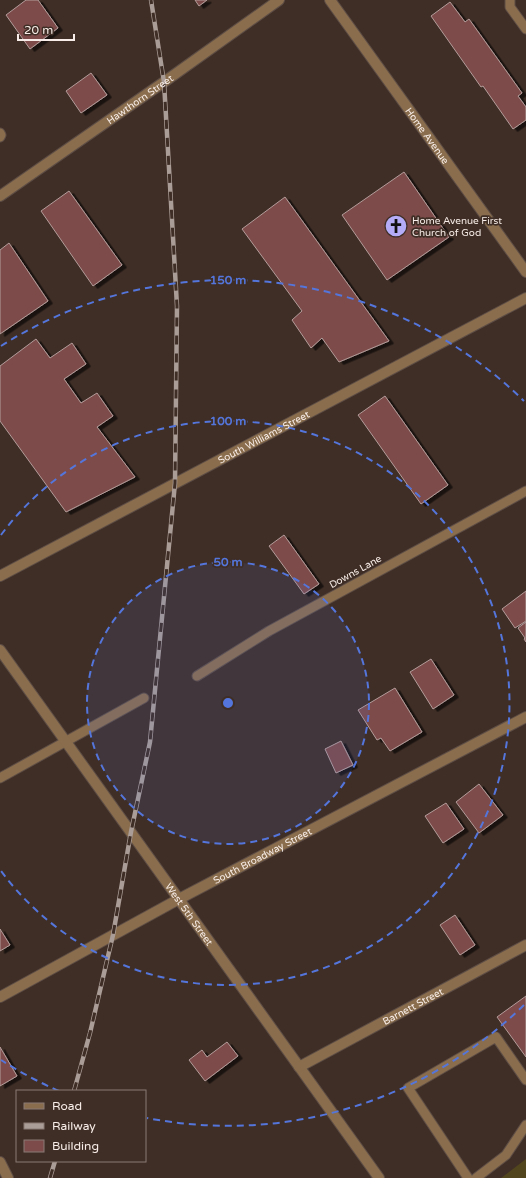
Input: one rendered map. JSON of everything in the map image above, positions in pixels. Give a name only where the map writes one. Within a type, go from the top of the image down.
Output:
[{"type":"street","name":"Hawthorn Street","points":[[0,196],[279,0]]},
{"type":"street","name":"Home Avenue","points":[[330,0],[526,272]]},
{"type":"street","name":"South Williams Street","points":[[0,576],[526,298]]},
{"type":"street","name":"West 5th Street","points":[[0,650],[379,1178]]},
{"type":"street","name":"South Broadway Street","points":[[0,997],[179,900],[526,717]]},
{"type":"street","name":"Barnett Street","points":[[299,1067],[526,945]]},
{"type":"street","points":[[0,1162],[8,1178]]},
{"type":"lane","points":[[510,0],[510,7],[526,29]]},
{"type":"lane","points":[[0,133],[0,137]]},
{"type":"lane","name":"Downs Lane","points":[[197,676],[269,631],[526,491]]},
{"type":"lane","points":[[0,778],[144,698]]},
{"type":"lane","points":[[468,1178],[408,1088],[496,1037],[526,1080]]},
{"type":"lane","points":[[476,1178],[506,1155],[526,1125]]},
{"type":"shaded area","points":[[526,1159],[526,1178],[501,1178]]},
{"type":"building","points":[[26,0],[38,0],[58,28],[30,49],[6,15]]},
{"type":"building","points":[[195,0],[207,0],[199,6]]},
{"type":"building","points":[[450,2],[465,22],[469,19],[522,93],[518,96],[526,107],[526,120],[513,129],[483,86],[481,87],[431,16]]},
{"type":"building","points":[[91,73],[107,95],[81,113],[66,91]]},
{"type":"building","name":"Home Avenue First Church of God","points":[[404,172],[449,237],[387,280],[342,215]]},
{"type":"building","points":[[69,191],[122,265],[93,286],[41,211]]},
{"type":"building","points":[[285,197],[389,341],[339,362],[322,338],[311,348],[292,320],[302,311],[242,229]]},
{"type":"building","points":[[9,243],[48,301],[0,334],[0,250]]},
{"type":"building","points":[[36,339],[50,358],[72,343],[86,364],[64,379],[81,403],[97,393],[113,416],[97,427],[135,477],[66,512],[0,421],[0,366]]},
{"type":"building","points":[[385,396],[448,485],[421,504],[358,415]]},
{"type":"building","points":[[284,535],[319,584],[304,594],[269,546]]},
{"type":"building","points":[[526,591],[526,621],[515,628],[502,609]]},
{"type":"building","points":[[526,622],[526,642],[518,628]]},
{"type":"building","points":[[431,659],[454,695],[433,709],[410,672]]},
{"type":"building","points":[[395,688],[422,732],[390,751],[381,738],[377,740],[358,710]]},
{"type":"building","points":[[341,741],[353,765],[336,773],[325,749]]},
{"type":"building","points":[[479,784],[503,815],[479,833],[456,802]]},
{"type":"building","points":[[446,803],[464,829],[443,843],[425,816]]},
{"type":"building","points":[[455,915],[475,945],[460,955],[440,925]]},
{"type":"building","points":[[0,929],[10,945],[0,951]]},
{"type":"building","points":[[526,996],[526,1057],[497,1017]]},
{"type":"building","points":[[227,1042],[238,1056],[205,1081],[189,1060],[202,1050],[207,1057]]},
{"type":"building","points":[[0,1047],[17,1076],[0,1086]]},
{"type":"railway","points":[[74,1090],[90,1033],[113,935],[131,832],[150,742],[175,483],[177,306],[164,82],[151,0]]},
{"type":"railway","points":[[50,1178],[55,1162]]},
{"type":"place","name":"Home Avenue First Church of God","points":[[396,226]]}]
